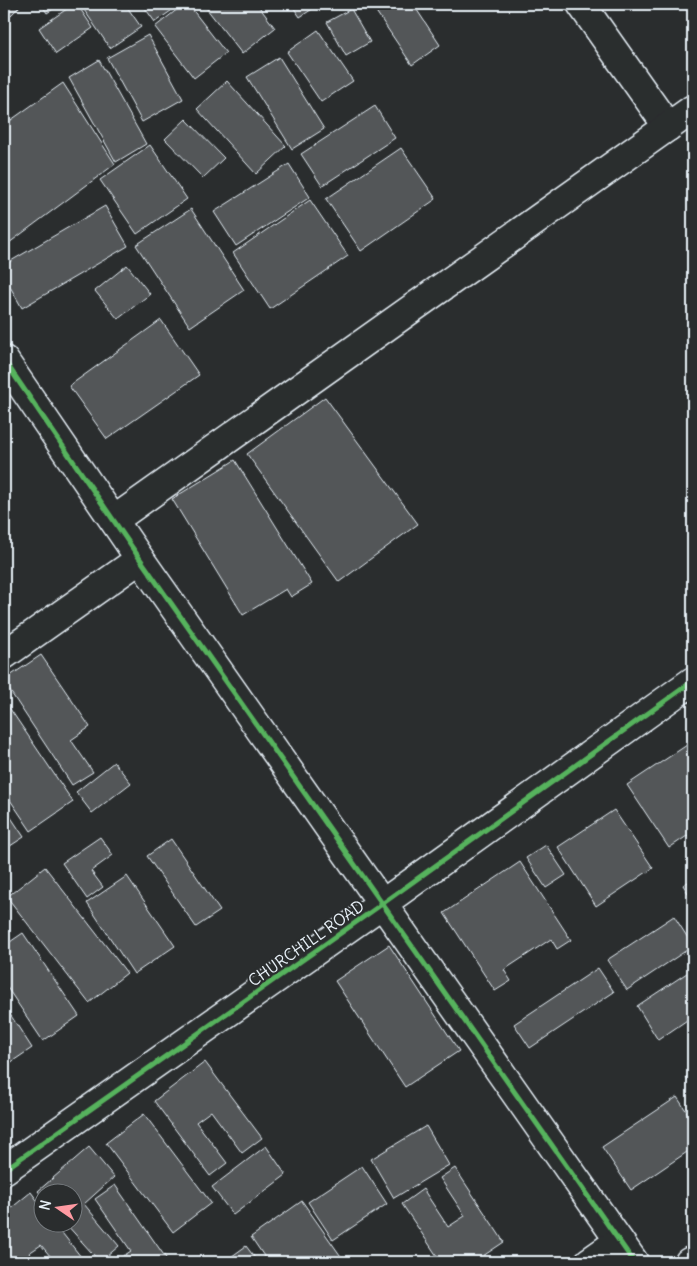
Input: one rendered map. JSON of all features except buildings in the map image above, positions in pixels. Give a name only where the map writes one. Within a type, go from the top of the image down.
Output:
[{"type":"street","points":[[581,4],[668,127]]},
{"type":"street","points":[[114,520],[693,109]]},
{"type":"street","points":[[4,360],[140,559],[627,1252],[589,1262]]},
{"type":"street","points":[[4,655],[140,559]]},
{"type":"street","name":"CHURCHILL ROAD","points":[[4,1170],[693,682]]},
{"type":"street","points":[[689,1262],[693,1260]]},
{"type":"cycle path","points":[[4,360],[140,559],[634,1262]]},
{"type":"cycle path","points":[[4,1170],[382,904],[693,681]]}]
